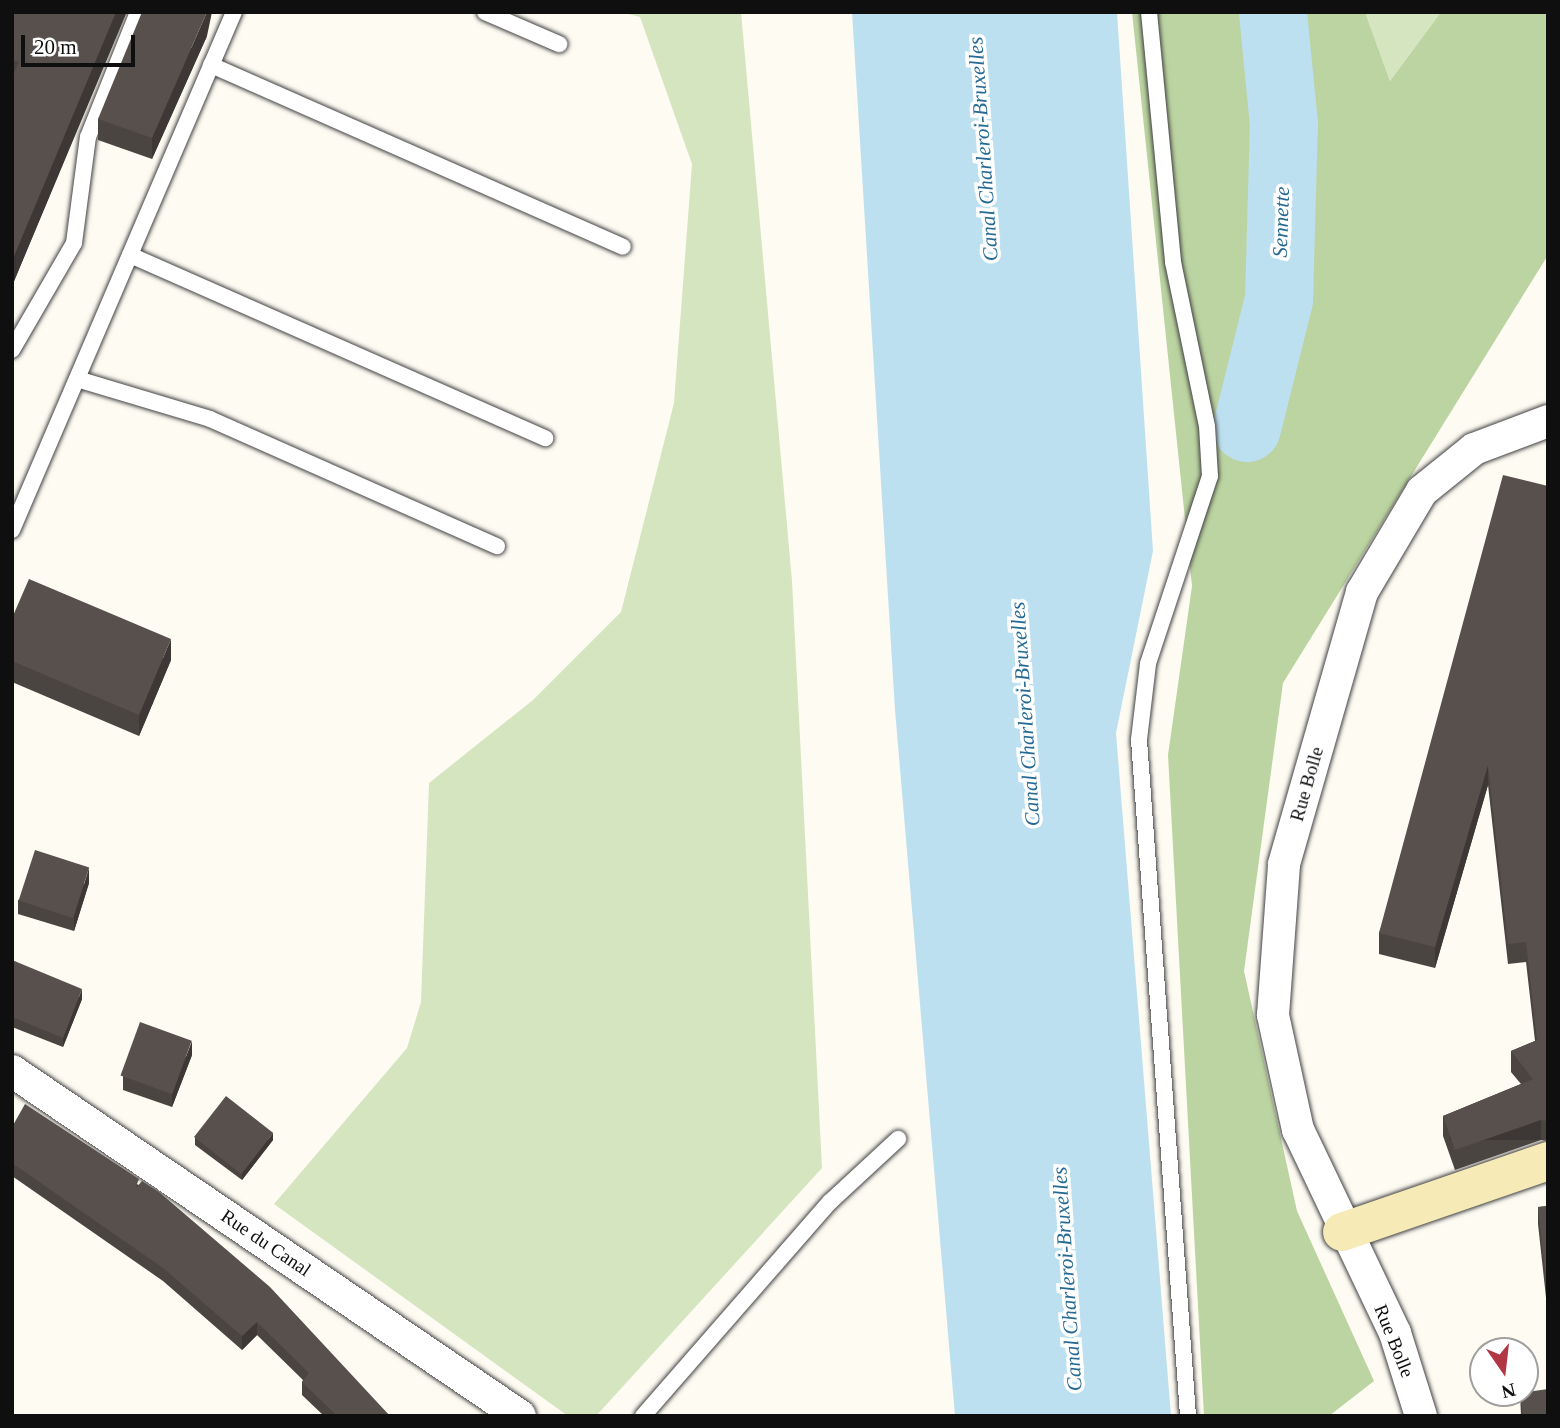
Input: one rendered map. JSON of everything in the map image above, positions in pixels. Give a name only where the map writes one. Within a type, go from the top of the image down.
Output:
[{"type":"street","name":"Rue Bolle","points":[[1421,1416],[1395,1333],[1342,1232],[1298,1130],[1273,1015],[1284,864],[1362,592],[1422,491],[1474,449],[1548,421]]},
{"type":"street","name":"Rue du Canal","points":[[12,1071],[520,1416]]},
{"type":"street","points":[[1342,1232],[1548,1161]]},
{"type":"lane","points":[[12,350],[74,243],[88,137],[138,12]]},
{"type":"lane","points":[[12,530],[234,12]]},
{"type":"lane","points":[[485,12],[559,44]]},
{"type":"lane","points":[[1149,12],[1173,262],[1207,426],[1210,476],[1148,664],[1139,740],[1188,1416]]},
{"type":"lane","points":[[211,65],[623,247]]},
{"type":"lane","points":[[130,255],[545,438]]},
{"type":"lane","points":[[77,379],[211,419],[497,546]]},
{"type":"lane","points":[[643,1416],[830,1202],[898,1139]]},
{"type":"green space","points":[[621,12],[741,12],[792,581],[822,1168],[596,1416],[568,1416],[274,1204],[407,1048],[421,1002],[429,783],[533,700],[621,612],[674,403],[692,164],[640,17]]},
{"type":"green space","points":[[1132,12],[1365,12],[1390,81],[1441,12],[1548,12],[1548,255],[1283,683],[1244,971],[1297,1211],[1374,1381],[1329,1416],[1204,1416],[1168,755],[1192,586]]},
{"type":"green space","points":[[1365,12],[1441,12],[1390,81]]},
{"type":"water","name":"Canal Charleroi-Bruxelles","points":[[852,12],[1117,12],[1153,551],[1116,733],[1171,1416],[955,1416],[895,710]]},
{"type":"building","points":[[12,12],[116,12],[12,261],[12,77],[19,62],[12,60]]},
{"type":"building","points":[[142,12],[207,12],[152,138],[98,119]]},
{"type":"building","points":[[1503,475],[1548,486],[1548,1121],[1541,1120],[1455,1150],[1443,1116],[1533,1079],[1511,1051],[1537,1040],[1526,942],[1508,944],[1488,765],[1435,947],[1379,933]]},
{"type":"building","points":[[29,579],[171,639],[139,715],[12,661],[12,618]]},
{"type":"building","points":[[35,850],[89,868],[73,918],[19,900]]},
{"type":"building","points":[[12,960],[82,989],[63,1038],[12,1017]]},
{"type":"building","points":[[140,1022],[192,1041],[172,1094],[121,1076]]},
{"type":"building","points":[[226,1096],[273,1133],[241,1174],[194,1137]]},
{"type":"building","points":[[25,1104],[139,1179],[135,1189],[142,1181],[159,1192],[270,1287],[390,1416],[337,1416],[302,1382],[309,1373],[257,1322],[242,1336],[163,1268],[12,1163],[12,1127]]},
{"type":"building","points":[[1548,1206],[1548,1299],[1538,1207]]},
{"type":"building","points":[[1548,1389],[1548,1416],[1523,1416],[1522,1407],[1539,1407],[1539,1390]]},
{"type":"waterway","name":"Sennette","points":[[1247,428],[1279,300],[1284,125],[1273,12]]}]
